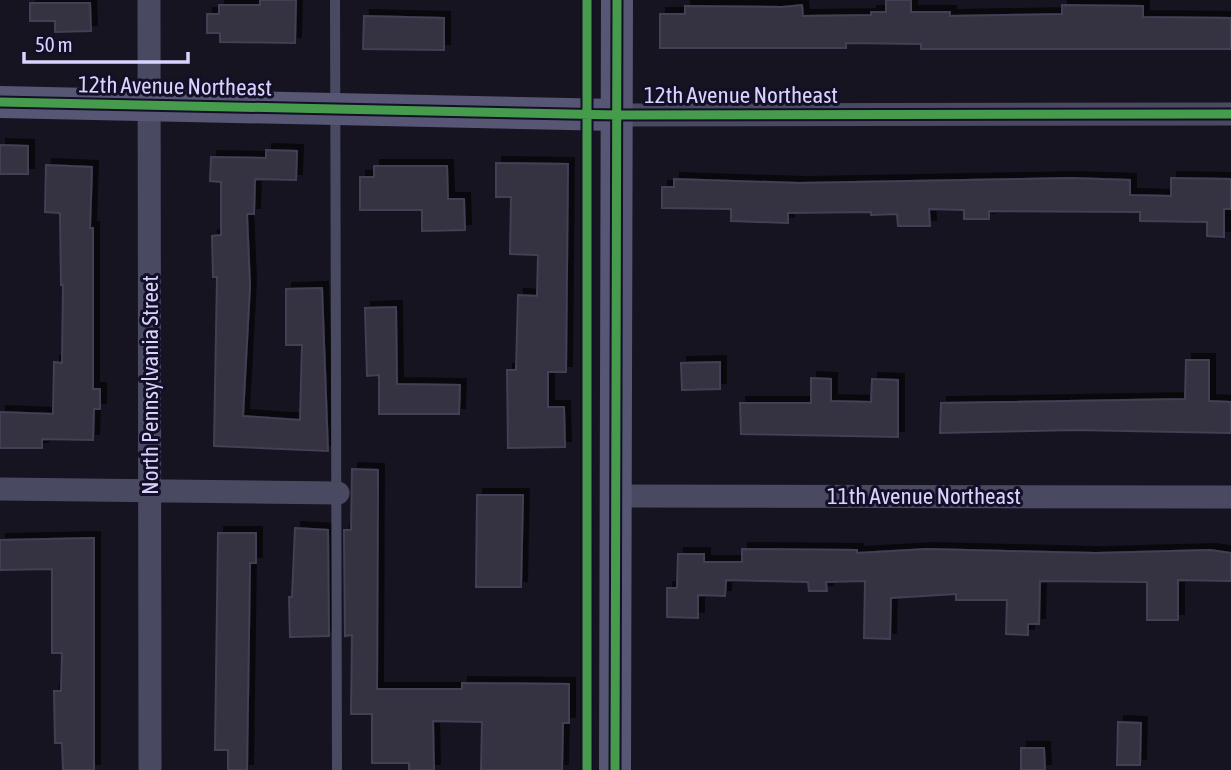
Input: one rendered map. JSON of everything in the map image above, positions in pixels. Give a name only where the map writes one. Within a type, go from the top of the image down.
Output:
[{"type":"street","name":"North Pennsylvania Street","points":[[149,0],[150,770]]},
{"type":"street","points":[[615,770],[617,0]]},
{"type":"street","name":"12th Avenue Northeast","points":[[0,102],[617,115],[1231,114]]},
{"type":"street","points":[[0,489],[338,493]]},
{"type":"street","name":"11th Avenue Northeast","points":[[616,496],[1231,496]]},
{"type":"lane","points":[[335,0],[337,770]]},
{"type":"building","points":[[260,0],[296,0],[295,43],[220,42],[220,33],[207,33],[207,14],[219,14],[219,5],[260,5]]},
{"type":"building","points":[[886,0],[911,0],[911,12],[950,12],[950,16],[1062,14],[1062,5],[1143,6],[1143,17],[1231,18],[1231,49],[921,49],[921,44],[846,43],[846,48],[660,48],[660,14],[685,14],[685,6],[802,5],[803,16],[871,15],[871,12],[886,12]]},
{"type":"building","points":[[30,3],[90,3],[91,31],[55,32],[55,21],[30,21]]},
{"type":"building","points":[[364,16],[444,18],[444,50],[363,49]]},
{"type":"building","points":[[0,145],[28,146],[28,174],[0,174]]},
{"type":"building","points":[[266,150],[297,151],[296,180],[255,179],[254,214],[247,214],[250,286],[243,416],[300,420],[302,345],[286,345],[286,289],[322,288],[328,451],[214,446],[217,277],[213,277],[212,236],[221,235],[221,182],[210,181],[211,157],[266,158]]},
{"type":"building","points":[[496,163],[568,164],[566,372],[548,372],[548,407],[564,407],[565,447],[508,448],[507,370],[516,370],[518,295],[537,296],[538,255],[510,254],[511,197],[496,197]]},
{"type":"building","points":[[46,165],[92,167],[90,228],[93,228],[93,389],[100,389],[100,409],[94,409],[93,440],[42,439],[42,448],[0,448],[0,412],[53,414],[54,362],[62,363],[60,213],[45,212]]},
{"type":"building","points":[[374,166],[447,166],[448,199],[464,199],[465,230],[422,231],[422,210],[360,210],[360,177],[374,177]]},
{"type":"building","points":[[1071,178],[1130,180],[1130,195],[1171,196],[1171,178],[1231,179],[1231,209],[1224,209],[1224,237],[1207,236],[1207,222],[1140,221],[1140,212],[989,211],[989,219],[964,219],[964,210],[929,209],[930,226],[898,226],[897,214],[871,215],[871,212],[788,213],[788,223],[731,221],[731,209],[662,208],[662,187],[674,187],[674,179],[799,183]]},
{"type":"building","points":[[396,307],[397,384],[460,385],[459,414],[379,414],[379,375],[367,376],[365,308]]},
{"type":"building","points":[[1186,360],[1209,360],[1209,401],[1231,402],[1231,433],[1075,430],[940,433],[941,403],[1185,399]]},
{"type":"building","points":[[720,362],[720,389],[682,390],[681,363]]},
{"type":"building","points":[[811,378],[831,379],[831,401],[871,402],[872,379],[898,380],[898,437],[741,434],[740,403],[811,403]]},
{"type":"building","points":[[352,469],[378,470],[377,689],[462,689],[462,683],[569,684],[569,723],[563,723],[562,770],[481,770],[482,722],[433,721],[434,770],[409,770],[409,763],[372,763],[372,714],[351,714],[352,635],[345,636],[344,530],[351,530]]},
{"type":"building","points":[[477,495],[523,495],[521,587],[476,587]]},
{"type":"building","points":[[295,528],[328,530],[329,636],[290,637],[289,597],[292,597]]},
{"type":"building","points":[[218,533],[256,533],[256,563],[250,563],[247,770],[228,770],[228,750],[215,750]]},
{"type":"building","points":[[94,538],[94,770],[63,770],[62,743],[55,743],[54,691],[61,691],[62,653],[52,653],[52,569],[0,570],[0,540]]},
{"type":"building","points":[[742,549],[857,550],[857,553],[927,549],[1096,553],[1210,550],[1231,553],[1231,581],[1178,580],[1178,620],[1147,620],[1147,582],[1040,581],[1039,624],[1028,624],[1028,635],[1006,634],[1007,600],[956,600],[956,594],[891,598],[890,639],[864,638],[865,581],[826,582],[827,591],[809,591],[808,582],[726,580],[725,596],[698,595],[698,618],[667,617],[667,588],[677,588],[678,554],[704,554],[704,562],[742,562]]},
{"type":"building","points":[[1118,722],[1141,723],[1140,765],[1117,765]]},
{"type":"building","points":[[1021,748],[1044,748],[1045,770],[1021,770]]},
{"type":"cycle path","points":[[587,0],[587,770]]},
{"type":"cycle path","points":[[615,770],[617,0]]},
{"type":"cycle path","points":[[0,102],[617,115],[1231,114]]}]
